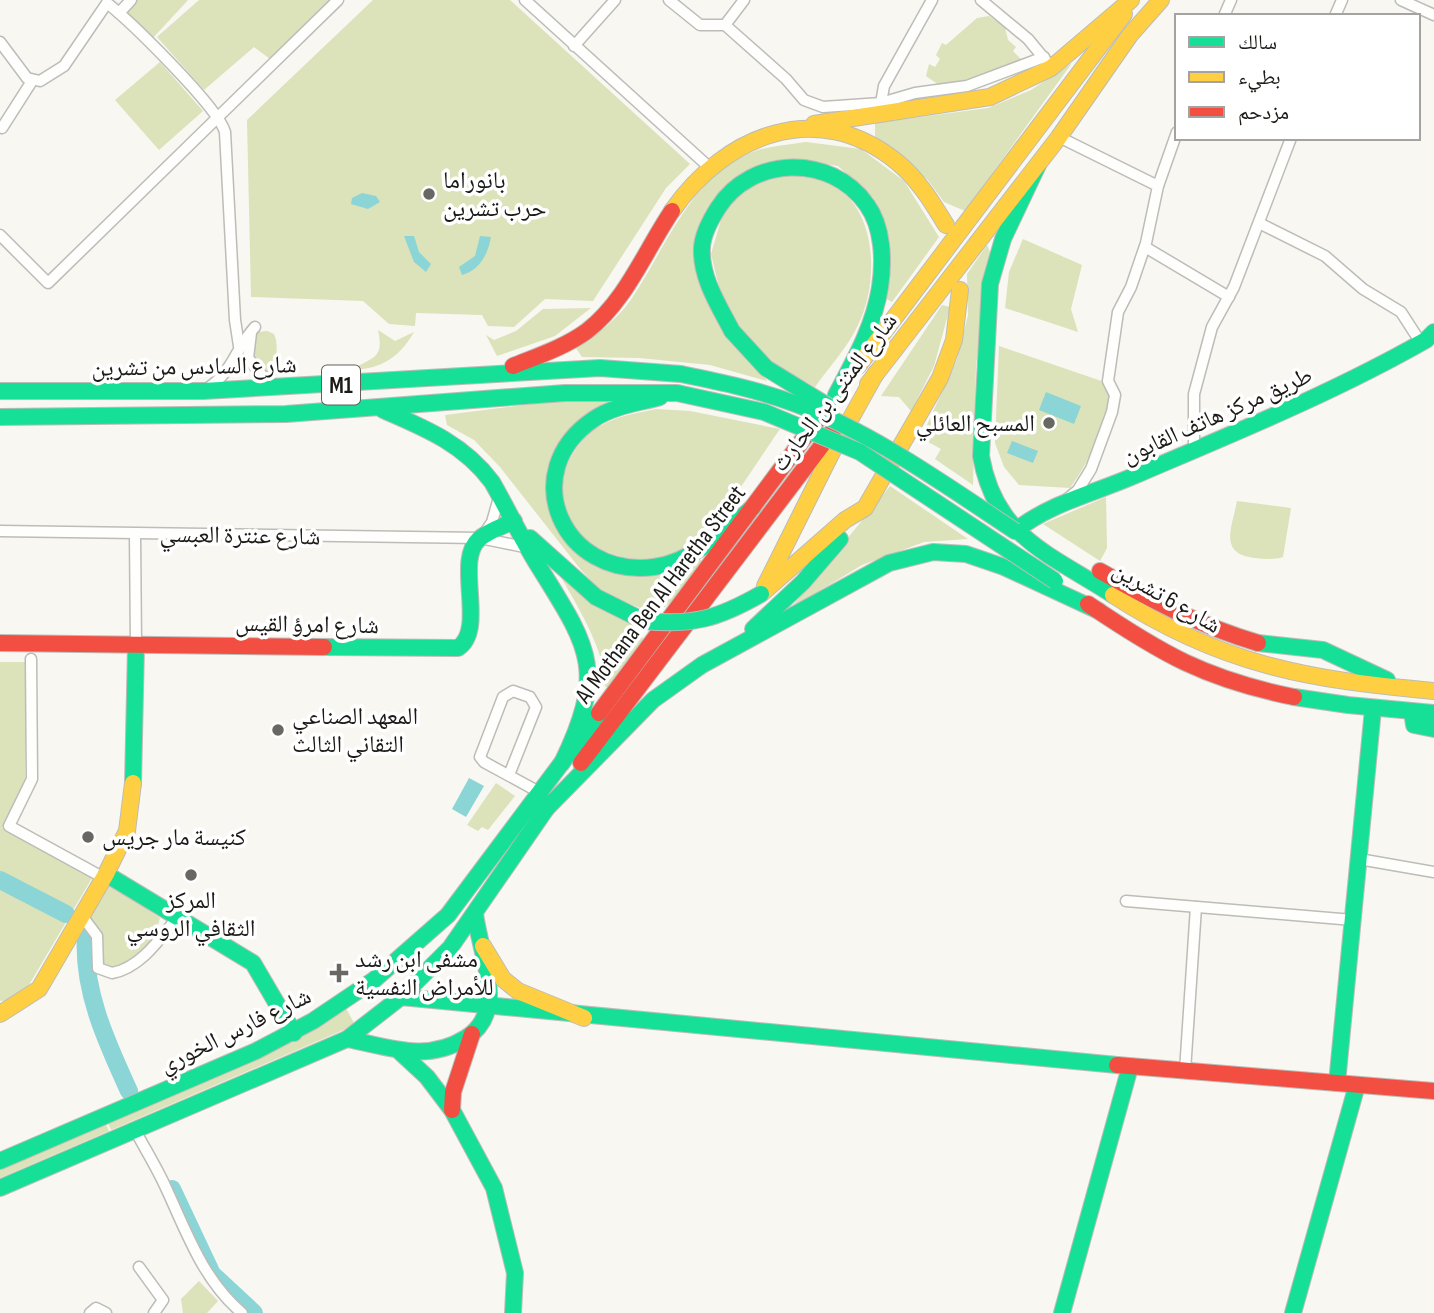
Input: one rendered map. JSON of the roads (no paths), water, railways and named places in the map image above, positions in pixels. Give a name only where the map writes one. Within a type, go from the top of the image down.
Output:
[{"type":"main road","points":[[499,372],[566,344],[595,324],[616,300],[675,206],[709,167],[754,139],[779,130],[990,97],[1048,63],[1133,0]]},
{"type":"main road","name":"Al Mothana Ben Al Haretha Street","points":[[562,763],[1133,0]]},
{"type":"main road","name":"شارع المثنى بن الحارث","points":[[543,812],[1059,137],[1130,35],[1161,0]]},
{"type":"main road","points":[[779,130],[821,131],[871,145],[897,162],[925,191],[946,225]]},
{"type":"main road","points":[[1020,534],[996,507],[986,484],[981,456],[986,352],[990,284],[1003,239],[1038,164]]},
{"type":"main road","points":[[836,395],[870,323],[881,285],[877,224],[869,206],[835,177],[817,169],[790,165],[766,170],[745,178],[716,209],[701,249],[712,294],[732,331],[766,368],[877,433],[933,479],[1020,534],[1058,549],[1175,612],[1217,631],[1262,644],[1323,650],[1408,689]]},
{"type":"main road","points":[[740,643],[803,582],[865,508],[921,415],[940,377],[954,340],[960,290]]},
{"type":"main road","name":"طريق مركز هاتف القابون","points":[[1020,534],[1031,519],[1359,378],[1421,343],[1434,332]]},
{"type":"main road","name":"شارع السادس من تشرين","points":[[0,391],[203,391],[381,383],[499,372],[600,368],[681,374],[772,395],[811,410],[872,440],[933,479]]},
{"type":"main road","points":[[761,594],[831,454],[876,373]]},
{"type":"main road","name":"شارع السادس من تشرين","points":[[0,417],[242,416],[381,409],[558,391],[613,389],[677,393]]},
{"type":"main road","points":[[677,393],[596,417],[566,445],[557,462],[552,493],[560,523],[579,547],[599,562],[628,569],[656,567],[711,542],[752,507]]},
{"type":"main road","name":"شارع 6 تشرين","points":[[677,393],[764,412],[860,452],[1155,649],[1207,674],[1299,698],[1373,709],[1434,713]]},
{"type":"main road","points":[[381,409],[433,431],[475,461],[499,493],[527,548],[576,627],[589,669],[586,709],[562,763]]},
{"type":"main road","points":[[514,521],[596,597],[644,621],[678,625],[721,617],[761,594],[845,520],[865,508]]},
{"type":"main road","points":[[480,538],[514,521]]},
{"type":"main road","name":"شارع 6 تشرين","points":[[1020,534],[1168,629],[1220,652],[1303,675],[1434,691]]},
{"type":"main road","name":"شارع امرؤ القيس","points":[[0,643],[458,648],[468,638],[470,554],[480,538]]},
{"type":"main road","points":[[543,812],[653,700],[740,643],[889,563],[947,551],[987,560],[1099,611]]},
{"type":"main road","points":[[0,1014],[39,989],[105,876],[127,831],[131,812],[136,646]]},
{"type":"main road","points":[[1337,1083],[1373,709]]},
{"type":"main road","points":[[1412,712],[1414,725],[1434,729]]},
{"type":"main road","name":"شارع فارس الخوري","points":[[0,1161],[294,1033],[361,990],[420,943],[448,915],[562,763]]},
{"type":"main road","name":"شارع فارس الخوري","points":[[0,1188],[347,1039],[401,997],[450,948],[543,812]]},
{"type":"main road","points":[[105,876],[253,964],[294,1033]]},
{"type":"main road","points":[[347,1039],[373,1043],[400,1052],[426,1055],[447,1050],[472,1034],[485,1018],[489,993],[475,914]]},
{"type":"main road","points":[[477,937],[503,979],[518,991],[584,1017]]},
{"type":"main road","points":[[361,990],[401,997],[610,1020],[1434,1091]]},
{"type":"main road","points":[[452,1110],[453,1092],[472,1034]]},
{"type":"main road","points":[[400,1052],[427,1077],[452,1110],[494,1188],[515,1273],[513,1313]]},
{"type":"main road","points":[[1062,1313],[1130,1066]]},
{"type":"main road","points":[[1293,1313],[1357,1085]]},
{"type":"street","points":[[119,13],[131,0]]},
{"type":"street","points":[[0,235],[48,283],[338,0]]},
{"type":"street","points":[[525,0],[709,167]]},
{"type":"street","points":[[574,46],[615,0]]},
{"type":"street","points":[[669,0],[700,24],[725,25],[786,79],[804,100],[823,107],[881,103],[915,93],[967,86],[1048,63],[1028,38],[981,0]]},
{"type":"street","points":[[725,25],[744,0]]},
{"type":"street","points":[[881,103],[884,86],[932,0]]},
{"type":"street","points":[[1401,0],[1434,15]]},
{"type":"street","points":[[2,128],[32,82],[53,75],[64,65],[107,3],[119,13],[158,50],[218,117],[225,132],[235,320],[239,346]]},
{"type":"street","points":[[0,42],[32,82]]},
{"type":"street","points":[[1059,137],[1158,186]]},
{"type":"street","points":[[1061,505],[1078,490],[1091,469],[1112,412],[1115,395],[1108,381],[1118,312],[1131,287],[1144,247],[1158,186],[1175,138]]},
{"type":"street","points":[[1194,448],[1194,394],[1212,327],[1228,297],[1259,223],[1290,140]]},
{"type":"street","points":[[1259,223],[1325,256],[1363,289],[1401,312],[1421,343]]},
{"type":"street","points":[[1144,247],[1228,297]]},
{"type":"street","points":[[203,391],[225,376],[239,346],[253,328],[247,345],[248,358],[265,379],[267,388]]},
{"type":"street","points":[[480,538],[496,513],[499,493]]},
{"type":"street","name":"شارع عنترة العبسي","points":[[0,531],[480,538],[527,548]]},
{"type":"street","points":[[135,534],[136,646]]},
{"type":"street","points":[[31,659],[32,779],[9,826],[105,876]]},
{"type":"street","points":[[509,775],[536,707],[530,696],[513,691],[503,697],[480,753],[484,762],[539,792]]},
{"type":"street","points":[[1359,859],[1434,872]]},
{"type":"street","points":[[1126,901],[1353,920]]},
{"type":"street","points":[[1185,1071],[1196,907]]},
{"type":"street","points":[[82,916],[97,936],[98,968],[112,973],[129,966],[149,952],[176,919]]},
{"type":"street","points":[[135,1130],[166,1187],[183,1231],[216,1287],[242,1313]]},
{"type":"street","points":[[139,1267],[163,1300],[154,1313]]},
{"type":"street","points":[[90,1313],[96,1308],[106,1313]]},
{"type":"water","points":[[362,193],[376,196],[380,202],[368,209],[351,204],[352,198]]},
{"type":"water","points":[[404,236],[414,236],[419,252],[431,264],[426,272],[414,262]]},
{"type":"water","points":[[480,236],[491,237],[488,249],[474,269],[462,275],[459,267],[475,256]]},
{"type":"water","points":[[1046,392],[1081,406],[1074,424],[1039,410]]},
{"type":"water","points":[[1012,441],[1038,451],[1033,463],[1007,453]]},
{"type":"water","points":[[469,778],[484,786],[466,817],[452,809]]},
{"type":"waterway","points":[[0,880],[66,914]]},
{"type":"waterway","points":[[86,935],[92,996],[129,1091]]},
{"type":"waterway","points":[[172,1189],[212,1274],[254,1313]]},
{"type":"place","name":"بانوراما حرب تشرين","points":[[429,194]]},
{"type":"place","name":"المسبح العائلي","points":[[1049,423]]},
{"type":"place","name":"المعهد الصناعي التقاني الثالث","points":[[278,730]]},
{"type":"place","name":"كنيسة مار جريس","points":[[88,837]]},
{"type":"place","name":"المركز الثقافي الروسي","points":[[191,875]]},
{"type":"place","name":"مشفى ابن رشد للأمراض النفسية","points":[[339,973]]}]
